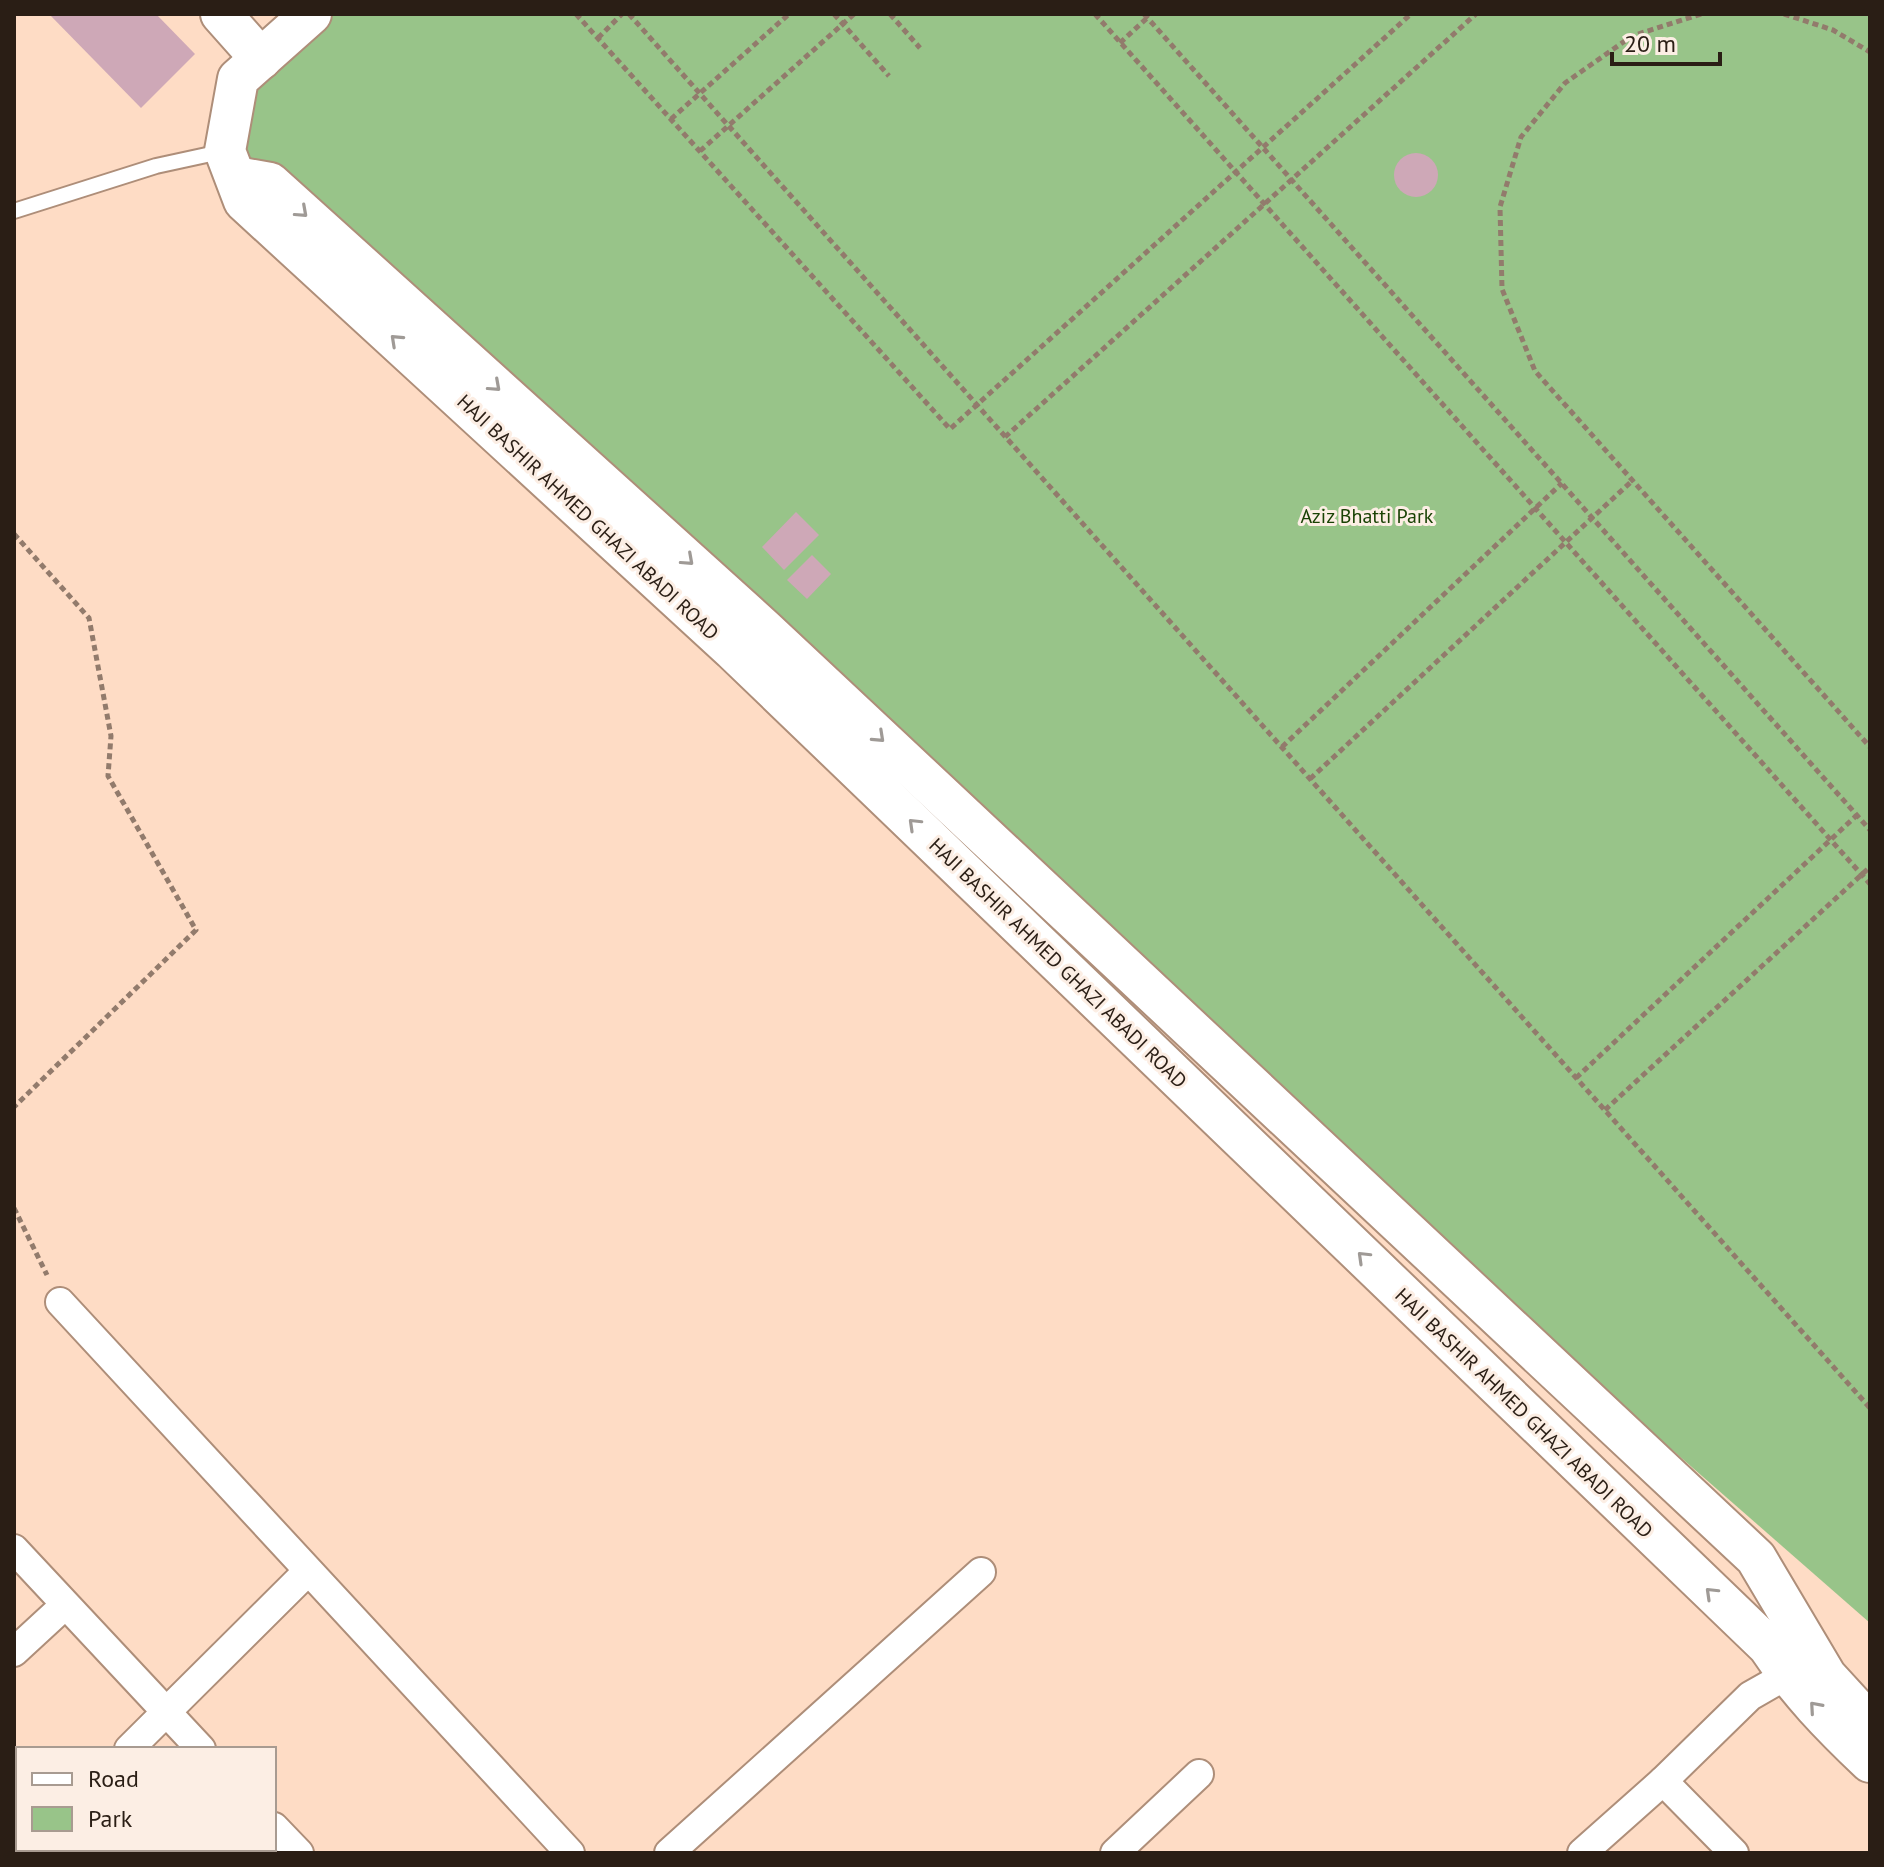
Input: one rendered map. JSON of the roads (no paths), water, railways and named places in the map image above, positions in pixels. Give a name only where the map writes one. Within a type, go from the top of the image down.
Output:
[{"type":"street","points":[[221,14],[261,59]]},
{"type":"street","points":[[230,164],[238,79],[311,14]]},
{"type":"street","name":"HAJI BASHIR AHMED GHAZI ABADI ROAD","points":[[230,164],[244,201],[733,650],[1768,1646],[1826,1676],[1870,1724]]},
{"type":"street","name":"HAJI BASHIR AHMED GHAZI ABADI ROAD","points":[[230,164],[270,183],[776,640],[1756,1558],[1829,1723],[1870,1762]]},
{"type":"street","points":[[60,1302],[570,1853]]},
{"type":"street","points":[[14,1549],[199,1747]]},
{"type":"street","points":[[131,1747],[307,1572]]},
{"type":"street","points":[[670,1853],[981,1572]]},
{"type":"street","points":[[14,1652],[65,1605]]},
{"type":"street","points":[[1582,1853],[1663,1781],[1750,1696],[1800,1663]]},
{"type":"street","points":[[1115,1853],[1199,1774]]},
{"type":"street","points":[[1663,1781],[1734,1853]]},
{"type":"street","points":[[276,1829],[299,1853]]},
{"type":"lane","points":[[14,211],[156,166],[230,164]]},
{"type":"park label","name":"Aziz Bhatti Park","points":[[1367,516]]}]
